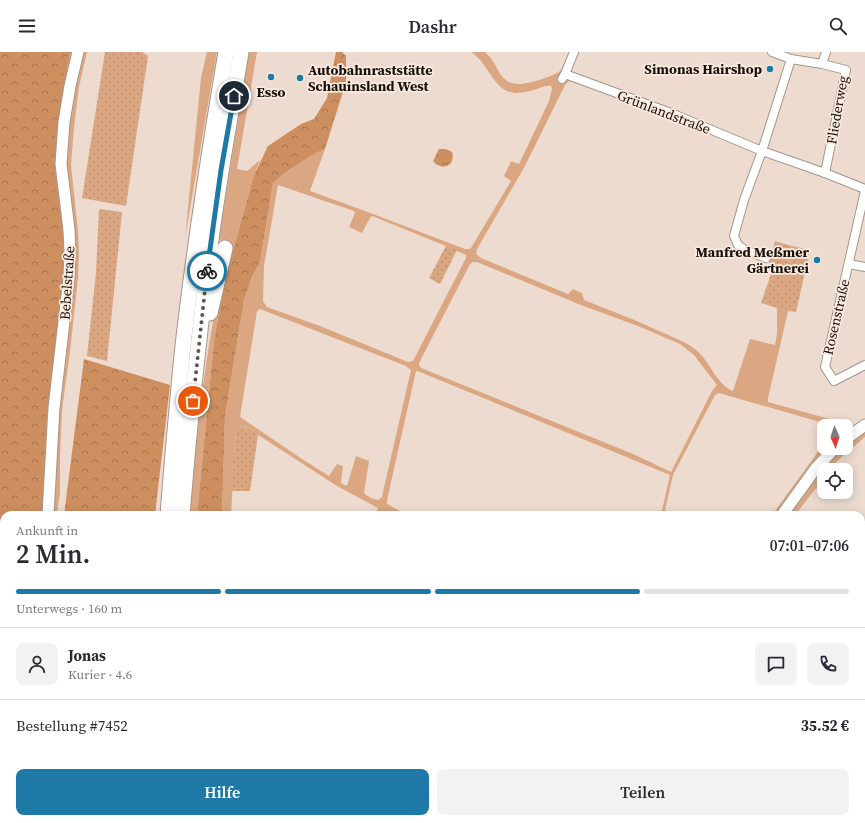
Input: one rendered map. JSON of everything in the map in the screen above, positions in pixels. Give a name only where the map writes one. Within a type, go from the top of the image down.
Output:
[{"type":"highway","points":[[168,511],[182,363],[194,260],[226,52]]},
{"type":"highway","points":[[182,511],[209,255],[241,52]]},
{"type":"highway","points":[[199,342],[212,308],[225,248]]},
{"type":"street","name":"Bebelstraße","points":[[48,511],[54,408],[70,259],[69,230],[61,164],[64,122],[78,52]]},
{"type":"street","name":"Grünlandstraße","points":[[574,52],[564,76],[671,113],[762,151],[825,173],[865,190]]},
{"type":"street","name":"Fliederweg","points":[[772,52],[791,59],[846,70],[825,173]]},
{"type":"street","name":"Fliederweg","points":[[822,64],[826,52]]},
{"type":"street","points":[[766,258],[745,250],[738,245],[734,236],[744,200],[762,151],[791,59]]},
{"type":"street","name":"Rosenstraße","points":[[865,190],[825,367],[834,380],[865,365]]},
{"type":"street","name":"Rosenstraße","points":[[849,264],[865,267]]},
{"type":"street","points":[[853,434],[865,425]]},
{"type":"street","points":[[785,511],[816,468],[829,455]]},
{"type":"shaded area","points":[[69,52],[87,52],[79,87],[71,165],[79,253],[78,278],[70,352],[62,410],[60,493],[58,511],[41,511],[46,413],[63,276],[62,228],[53,163],[62,84]]},
{"type":"shaded area","points":[[105,52],[142,52],[148,56],[126,206],[82,198]]},
{"type":"shaded area","points":[[207,52],[217,52],[185,238],[201,78]]},
{"type":"shaded area","points":[[249,52],[257,52],[237,169],[247,171],[260,160],[254,175],[224,284],[214,341],[197,511],[189,511],[206,366],[215,309],[228,249],[219,238]]},
{"type":"shaded area","points":[[471,52],[485,52],[504,79],[514,84],[519,84],[540,80],[551,76],[564,67],[570,52],[578,52],[571,69],[574,74],[699,127],[573,81],[569,81],[565,85],[525,166],[477,249],[476,254],[481,258],[568,294],[573,289],[582,293],[584,300],[684,342],[700,354],[719,380],[733,391],[750,339],[775,345],[777,334],[778,301],[792,246],[797,247],[794,251],[781,310],[788,311],[768,402],[829,419],[817,419],[817,421],[719,393],[715,395],[673,475],[665,511],[662,511],[670,475],[416,371],[387,500],[387,504],[400,511],[377,511],[378,508],[337,486],[246,427],[242,426],[236,428],[231,511],[222,511],[225,416],[244,300],[252,277],[260,262],[273,183],[286,172],[314,154],[325,149],[310,191],[465,249],[469,249],[511,181],[504,176],[511,161],[519,164],[549,101],[552,89],[551,86],[549,86],[522,93],[515,93],[501,87],[477,57]],"holes":[[[278,185],[354,211],[355,213],[349,227],[362,233],[372,216],[466,255],[466,258],[413,361],[408,362],[320,326],[267,307],[263,301],[264,266]],[[477,262],[581,305],[638,326],[680,344],[694,355],[717,385],[712,391],[671,472],[633,454],[421,368],[419,363],[470,264]],[[260,309],[406,366],[411,370],[382,497],[378,500],[371,498],[364,493],[369,461],[356,456],[347,486],[341,483],[343,466],[337,464],[329,476],[240,417],[257,311]]]},
{"type":"shaded area","points":[[99,209],[122,212],[107,361],[87,356],[96,273]]},
{"type":"shaded area","points":[[775,241],[792,246],[777,308],[761,303],[774,265],[769,262]]},
{"type":"shaded area","points":[[446,246],[457,250],[440,284],[429,278]]},
{"type":"shaded area","points":[[797,247],[810,250],[796,312],[781,310],[780,304],[794,251]]},
{"type":"shaded area","points":[[238,426],[246,427],[258,435],[250,491],[232,491],[236,428]]},
{"type":"shaded area","points":[[853,428],[859,436],[865,433],[865,437],[853,447]]},
{"type":"shaded area","points":[[817,453],[817,455],[844,455],[835,463],[817,463],[817,487],[798,511],[775,511]]},
{"type":"green space","points":[[0,52],[69,52],[62,84],[53,163],[62,228],[63,276],[46,413],[41,511],[0,511]]},
{"type":"green space","points":[[336,52],[342,52],[346,56],[346,82],[325,149],[314,154],[286,172],[273,183],[260,262],[252,277],[244,300],[225,416],[222,511],[197,511],[214,341],[224,284],[254,175],[268,146],[301,124],[314,119],[327,98]]},
{"type":"green space","points":[[439,149],[446,149],[452,152],[452,161],[447,166],[440,166],[433,161]]},
{"type":"green space","points":[[84,359],[170,385],[155,511],[65,511]]},
{"type":"waterway","points":[[41,511],[46,413],[63,276],[62,228],[54,169],[55,143],[61,93],[69,52]]},
{"type":"way so far","points":[[193,401],[207,271]]},
{"type":"place","name":"Simonas Hairshop","points":[[770,69]]},
{"type":"place","name":"Esso","points":[[271,77]]},
{"type":"place","name":"Autobahnraststätte Schauinsland West","points":[[300,78]]},
{"type":"place","name":"Manfred Meßmer Gärtnerei","points":[[817,260]]},
{"type":"route","points":[[207,271],[221,170],[234,96]]}]
